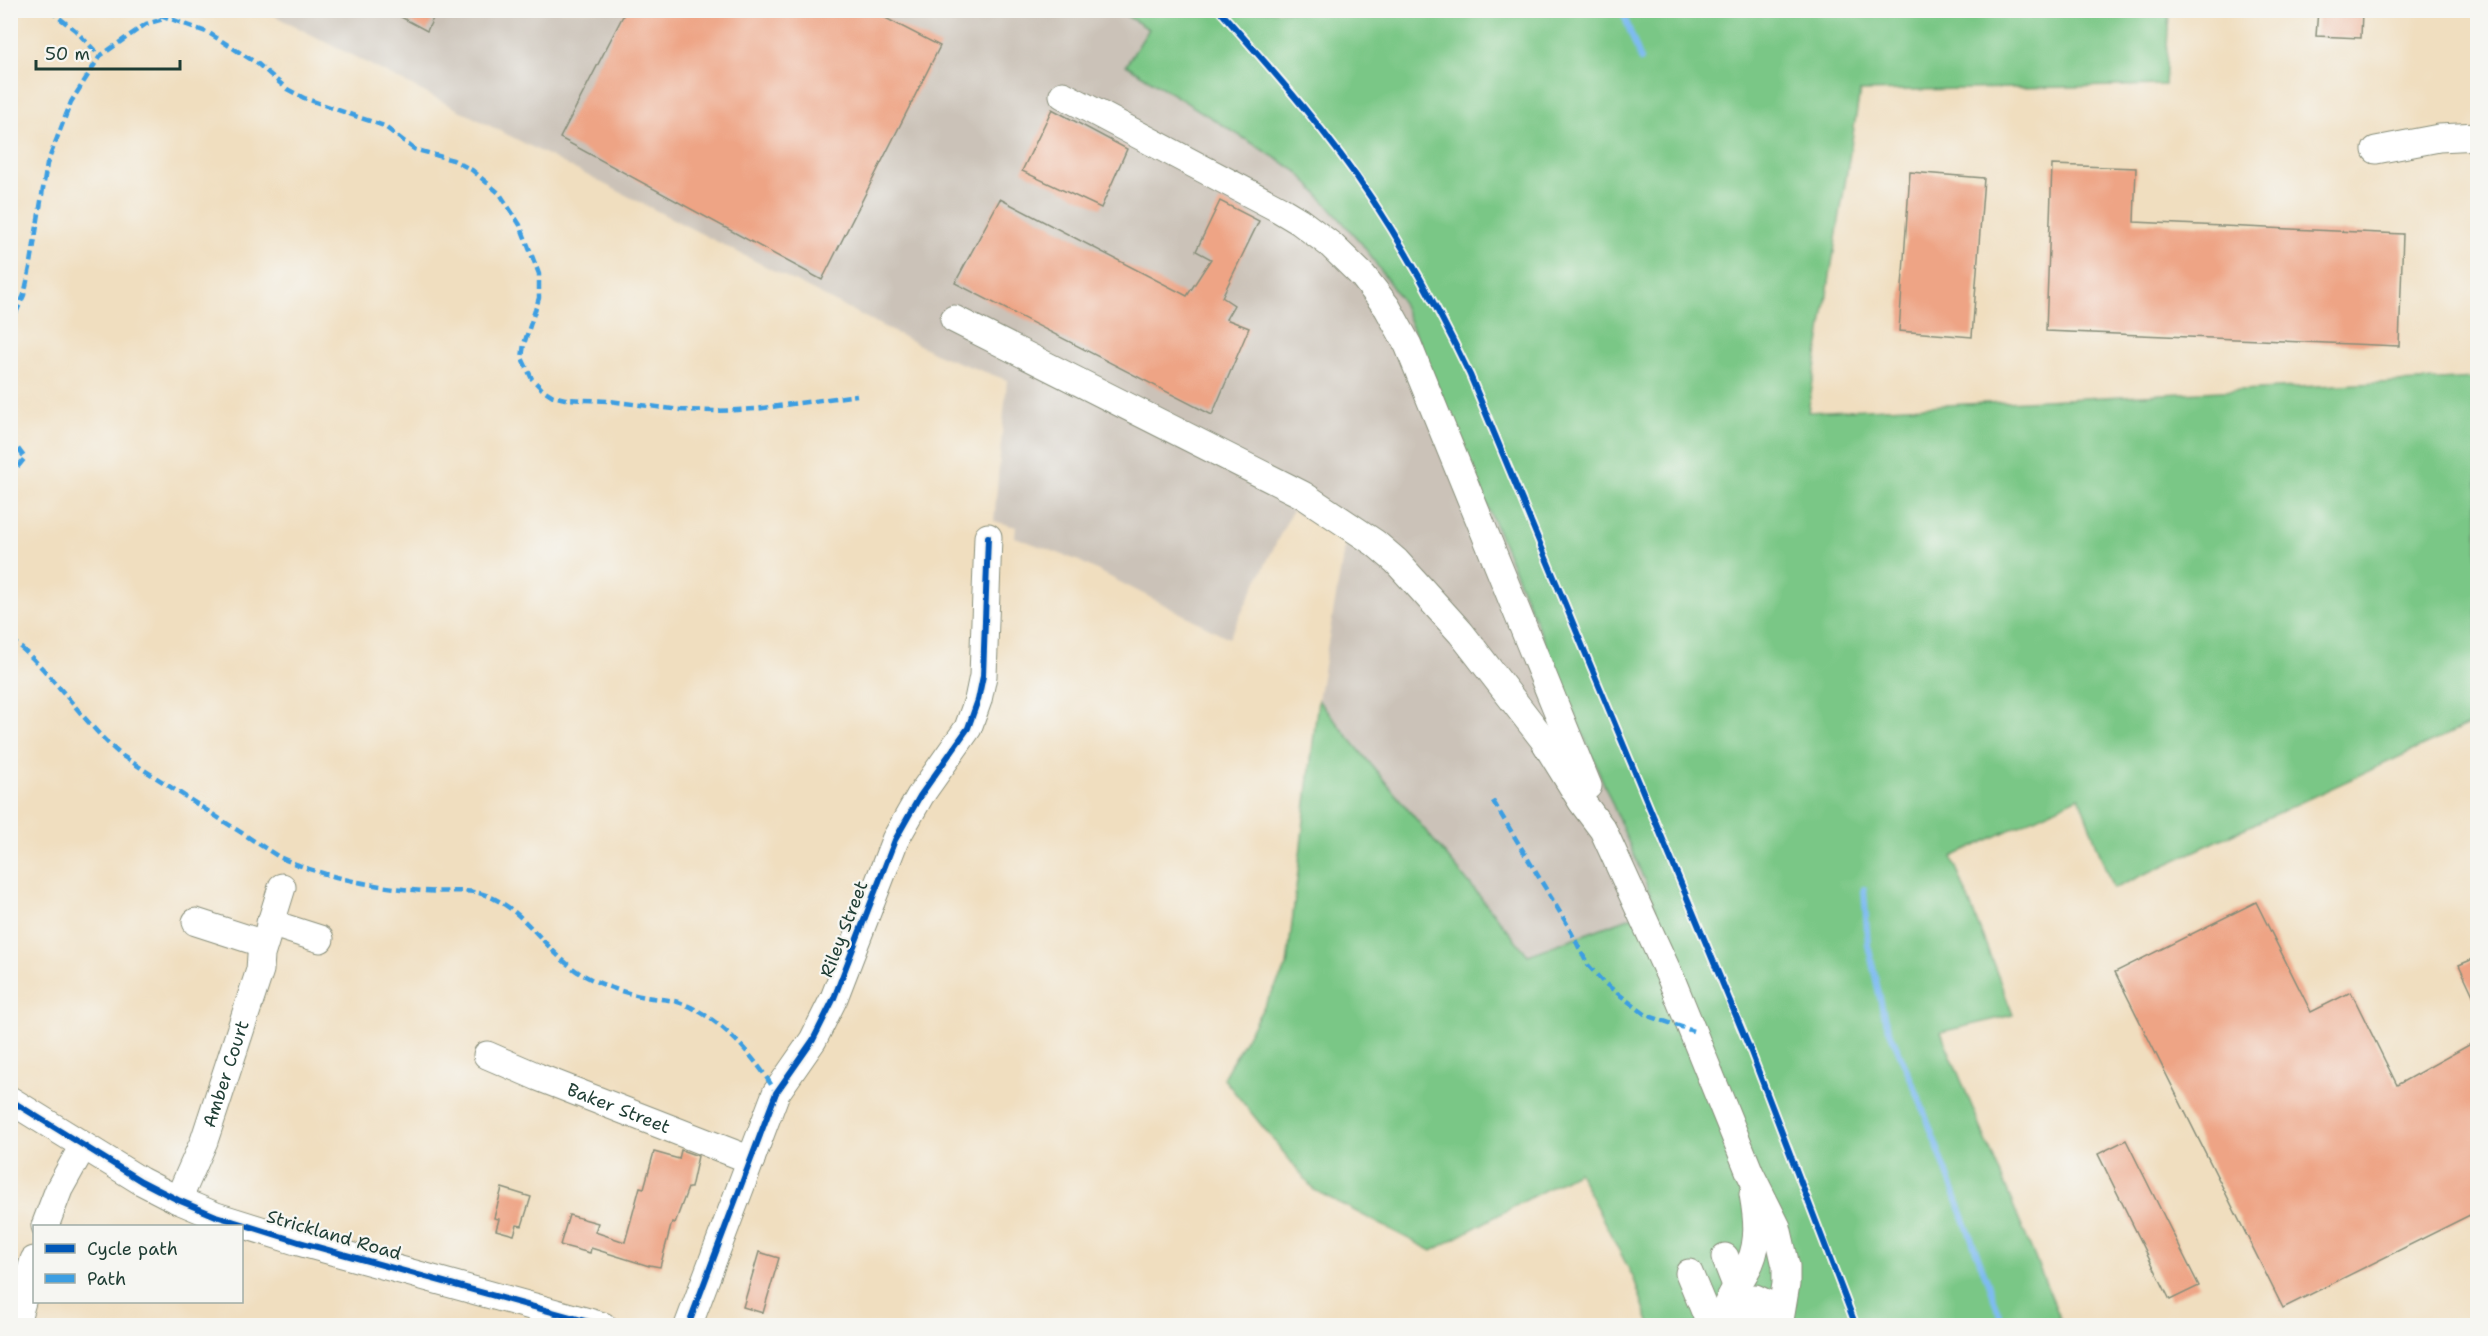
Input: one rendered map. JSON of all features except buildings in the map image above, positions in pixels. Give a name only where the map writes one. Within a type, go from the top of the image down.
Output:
[{"type":"street","points":[[1063,95],[1286,213],[1348,260],[1376,292],[1408,345],[1550,692],[1603,830],[1672,981],[1750,1173],[1777,1227],[1784,1251],[1786,1284],[1780,1323]]},
{"type":"street","points":[[2376,150],[2439,138],[2478,136]]},
{"type":"street","points":[[954,319],[1280,483],[1375,543],[1396,561],[1461,633],[1543,739],[1582,802],[1603,830]]},
{"type":"street","name":"Riley Street","points":[[688,1326],[776,1093],[813,1040],[834,998],[895,840],[920,796],[954,750],[972,719],[983,676],[988,537]]},
{"type":"street","name":"Amber Court","points":[[178,1200],[204,1141],[260,970],[267,934],[282,887]]},
{"type":"street","points":[[196,922],[267,934],[320,939]]},
{"type":"street","name":"Baker Street","points":[[487,1054],[538,1077],[752,1160]]},
{"type":"street","name":"Strickland Road","points":[[10,1100],[83,1146],[178,1200],[264,1232],[603,1326]]},
{"type":"street","points":[[46,1225],[59,1189],[83,1146]]},
{"type":"street","points":[[1718,1324],[1726,1304],[1739,1293],[1756,1243],[1757,1227],[1750,1173]]},
{"type":"street","points":[[1725,1257],[1752,1326]]},
{"type":"street","points":[[15,1326],[33,1263]]},
{"type":"street","points":[[1689,1273],[1718,1324]]},
{"type":"street","points":[[1739,1293],[1766,1302],[1778,1314],[1780,1323]]},
{"type":"shaded area","points":[[1118,10],[1149,29],[1126,65],[1298,172],[1362,244],[1400,298],[1656,908],[1528,955],[1318,700],[1346,539],[1292,511],[1229,638],[1079,561],[1015,537],[1016,527],[994,521],[1007,380],[941,356],[265,11]]},
{"type":"green space","points":[[1118,11],[2169,11],[2165,85],[1860,91],[1808,412],[2477,378],[2477,721],[2113,889],[2079,797],[1952,857],[2013,1015],[1941,1032],[2063,1325],[1650,1325],[1634,1279],[1578,1172],[1432,1251],[1314,1190],[1223,1078],[1287,966],[1318,700],[1528,955],[1656,908],[1400,298],[1362,244],[1298,172],[1126,65],[1149,29]]},
{"type":"waterway","points":[[1622,10],[1641,60]]},
{"type":"waterway","points":[[1864,889],[1868,945],[1885,1020],[1917,1093],[2004,1326]]},
{"type":"marked path","points":[[49,10],[75,30],[100,56]]},
{"type":"marked path","points":[[147,10],[209,33],[258,64],[287,89],[304,98],[384,126],[414,149],[453,160],[472,170],[500,194],[520,225],[539,274],[539,298],[524,344],[522,358],[532,379],[553,396],[681,410],[716,411],[756,409],[857,395]]},
{"type":"marked path","points":[[10,326],[24,295],[47,164],[71,102],[100,56],[146,24],[167,18]]},
{"type":"marked path","points":[[10,438],[25,458],[10,476]]},
{"type":"marked path","points":[[10,639],[39,665],[92,726],[121,755],[279,857],[314,871],[369,884],[424,891],[472,892],[494,899],[520,917],[578,972],[628,993],[678,1002],[707,1016],[747,1052],[776,1093]]},
{"type":"marked path","points":[[1493,801],[1567,924],[1588,965],[1603,982],[1646,1015],[1693,1031]]},
{"type":"cycle path","points":[[1219,10],[1299,102],[1355,174],[1412,263],[1459,352],[1751,1052],[1856,1326]]},
{"type":"cycle path","points":[[688,1326],[776,1093],[813,1040],[834,998],[895,840],[920,796],[968,728],[978,700],[983,676],[988,537]]},
{"type":"cycle path","points":[[10,1100],[141,1181],[216,1216],[299,1242],[603,1326]]}]
